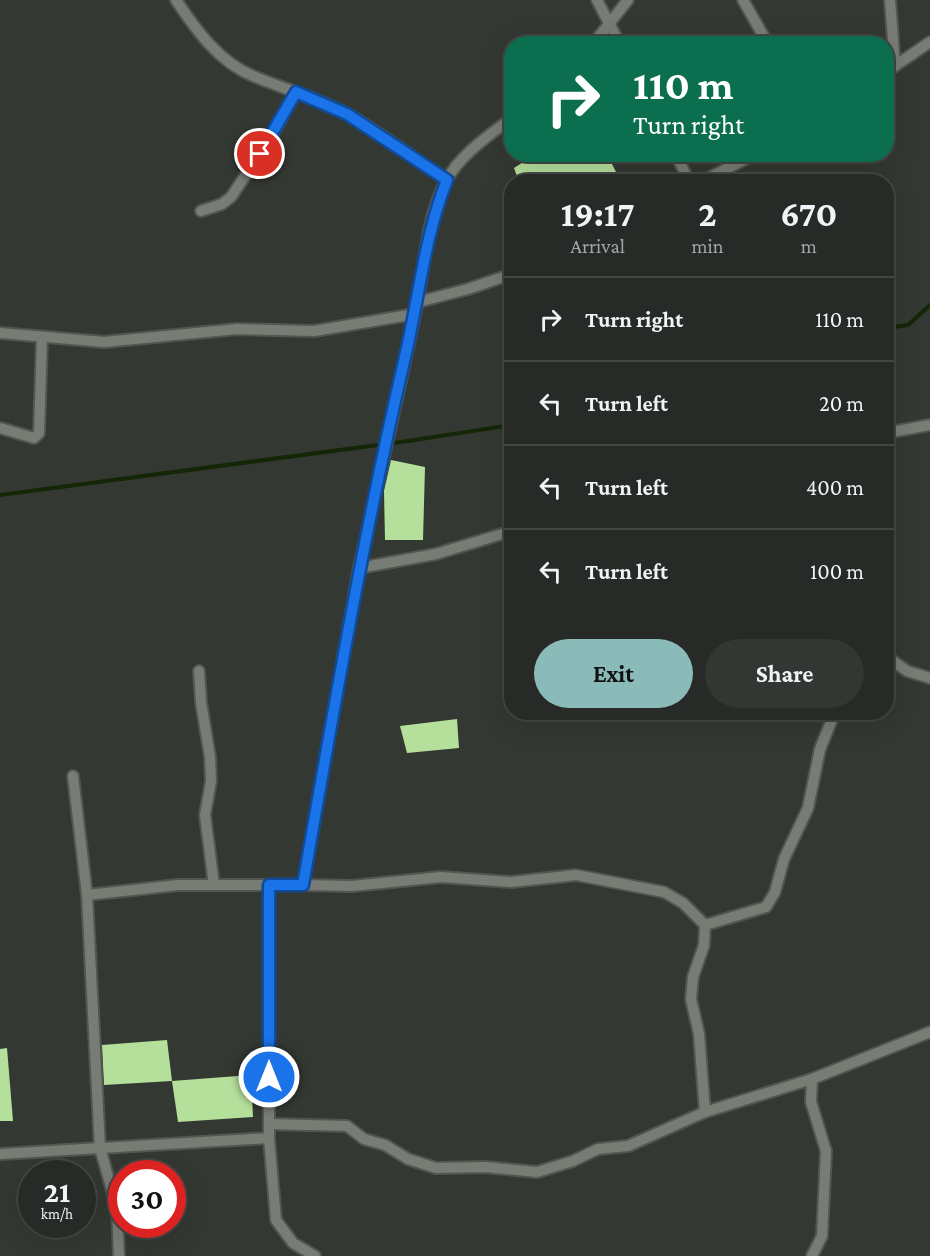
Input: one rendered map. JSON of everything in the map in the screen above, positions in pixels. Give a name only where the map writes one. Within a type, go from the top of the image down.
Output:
[{"type":"street","points":[[176,0],[198,33],[226,60],[251,76],[347,114],[447,180]]},
{"type":"street","points":[[597,0],[616,36]]},
{"type":"street","points":[[600,36],[628,0]]},
{"type":"street","points":[[743,0],[763,36]]},
{"type":"street","points":[[890,0],[891,36]]},
{"type":"street","points":[[894,67],[930,42]]},
{"type":"street","points":[[201,210],[222,204],[231,197],[270,139],[296,92]]},
{"type":"street","points":[[303,885],[359,568],[418,302],[433,216],[447,180],[484,139],[504,124]]},
{"type":"street","points":[[716,174],[740,162]]},
{"type":"street","points":[[418,302],[504,277]]},
{"type":"street","points":[[0,333],[104,342],[237,329],[314,332],[415,314]]},
{"type":"street","points":[[0,428],[34,438],[39,433],[42,338]]},
{"type":"street","points":[[894,432],[930,425]]},
{"type":"street","points":[[359,568],[436,554],[504,533]]},
{"type":"street","points":[[894,664],[930,678]]},
{"type":"street","points":[[199,671],[201,702],[210,757],[211,781],[205,815],[214,885]]},
{"type":"street","points":[[705,925],[766,907],[772,900],[784,859],[808,808],[820,749],[832,720]]},
{"type":"street","points":[[73,777],[87,895],[100,1148],[117,1208],[119,1256]]},
{"type":"street","points":[[87,895],[178,885],[352,886],[441,877],[511,882],[576,875],[664,892],[682,903],[705,925],[704,945],[693,977],[691,999],[699,1034],[705,1112]]},
{"type":"street","points":[[269,885],[269,1138],[276,1220],[293,1243],[315,1256]]},
{"type":"street","points":[[269,1124],[347,1126],[364,1139],[385,1145],[408,1159],[436,1168],[485,1167],[530,1172],[566,1164],[598,1149],[628,1146],[705,1112],[812,1079],[930,1032]]},
{"type":"street","points":[[812,1079],[814,1115],[823,1136],[826,1152],[822,1236],[812,1256]]},
{"type":"street","points":[[0,1154],[269,1138]]},
{"type":"building","points":[[523,162],[611,162],[617,174],[516,174],[514,168]]},
{"type":"building","points":[[391,460],[425,467],[423,540],[385,540],[384,491]]},
{"type":"building","points":[[457,719],[459,748],[407,753],[400,726]]},
{"type":"building","points":[[167,1040],[172,1081],[104,1085],[102,1045]]},
{"type":"building","points":[[7,1048],[13,1121],[0,1121],[0,1049]]},
{"type":"building","points":[[251,1075],[253,1117],[178,1122],[172,1081]]},
{"type":"waterway","points":[[894,327],[908,325],[930,305]]},
{"type":"waterway","points":[[0,495],[504,426]]},
{"type":"route","points":[[260,154],[296,92],[347,114],[447,180],[433,216],[422,265],[418,302],[359,568],[303,885],[269,885],[269,1077]]}]
